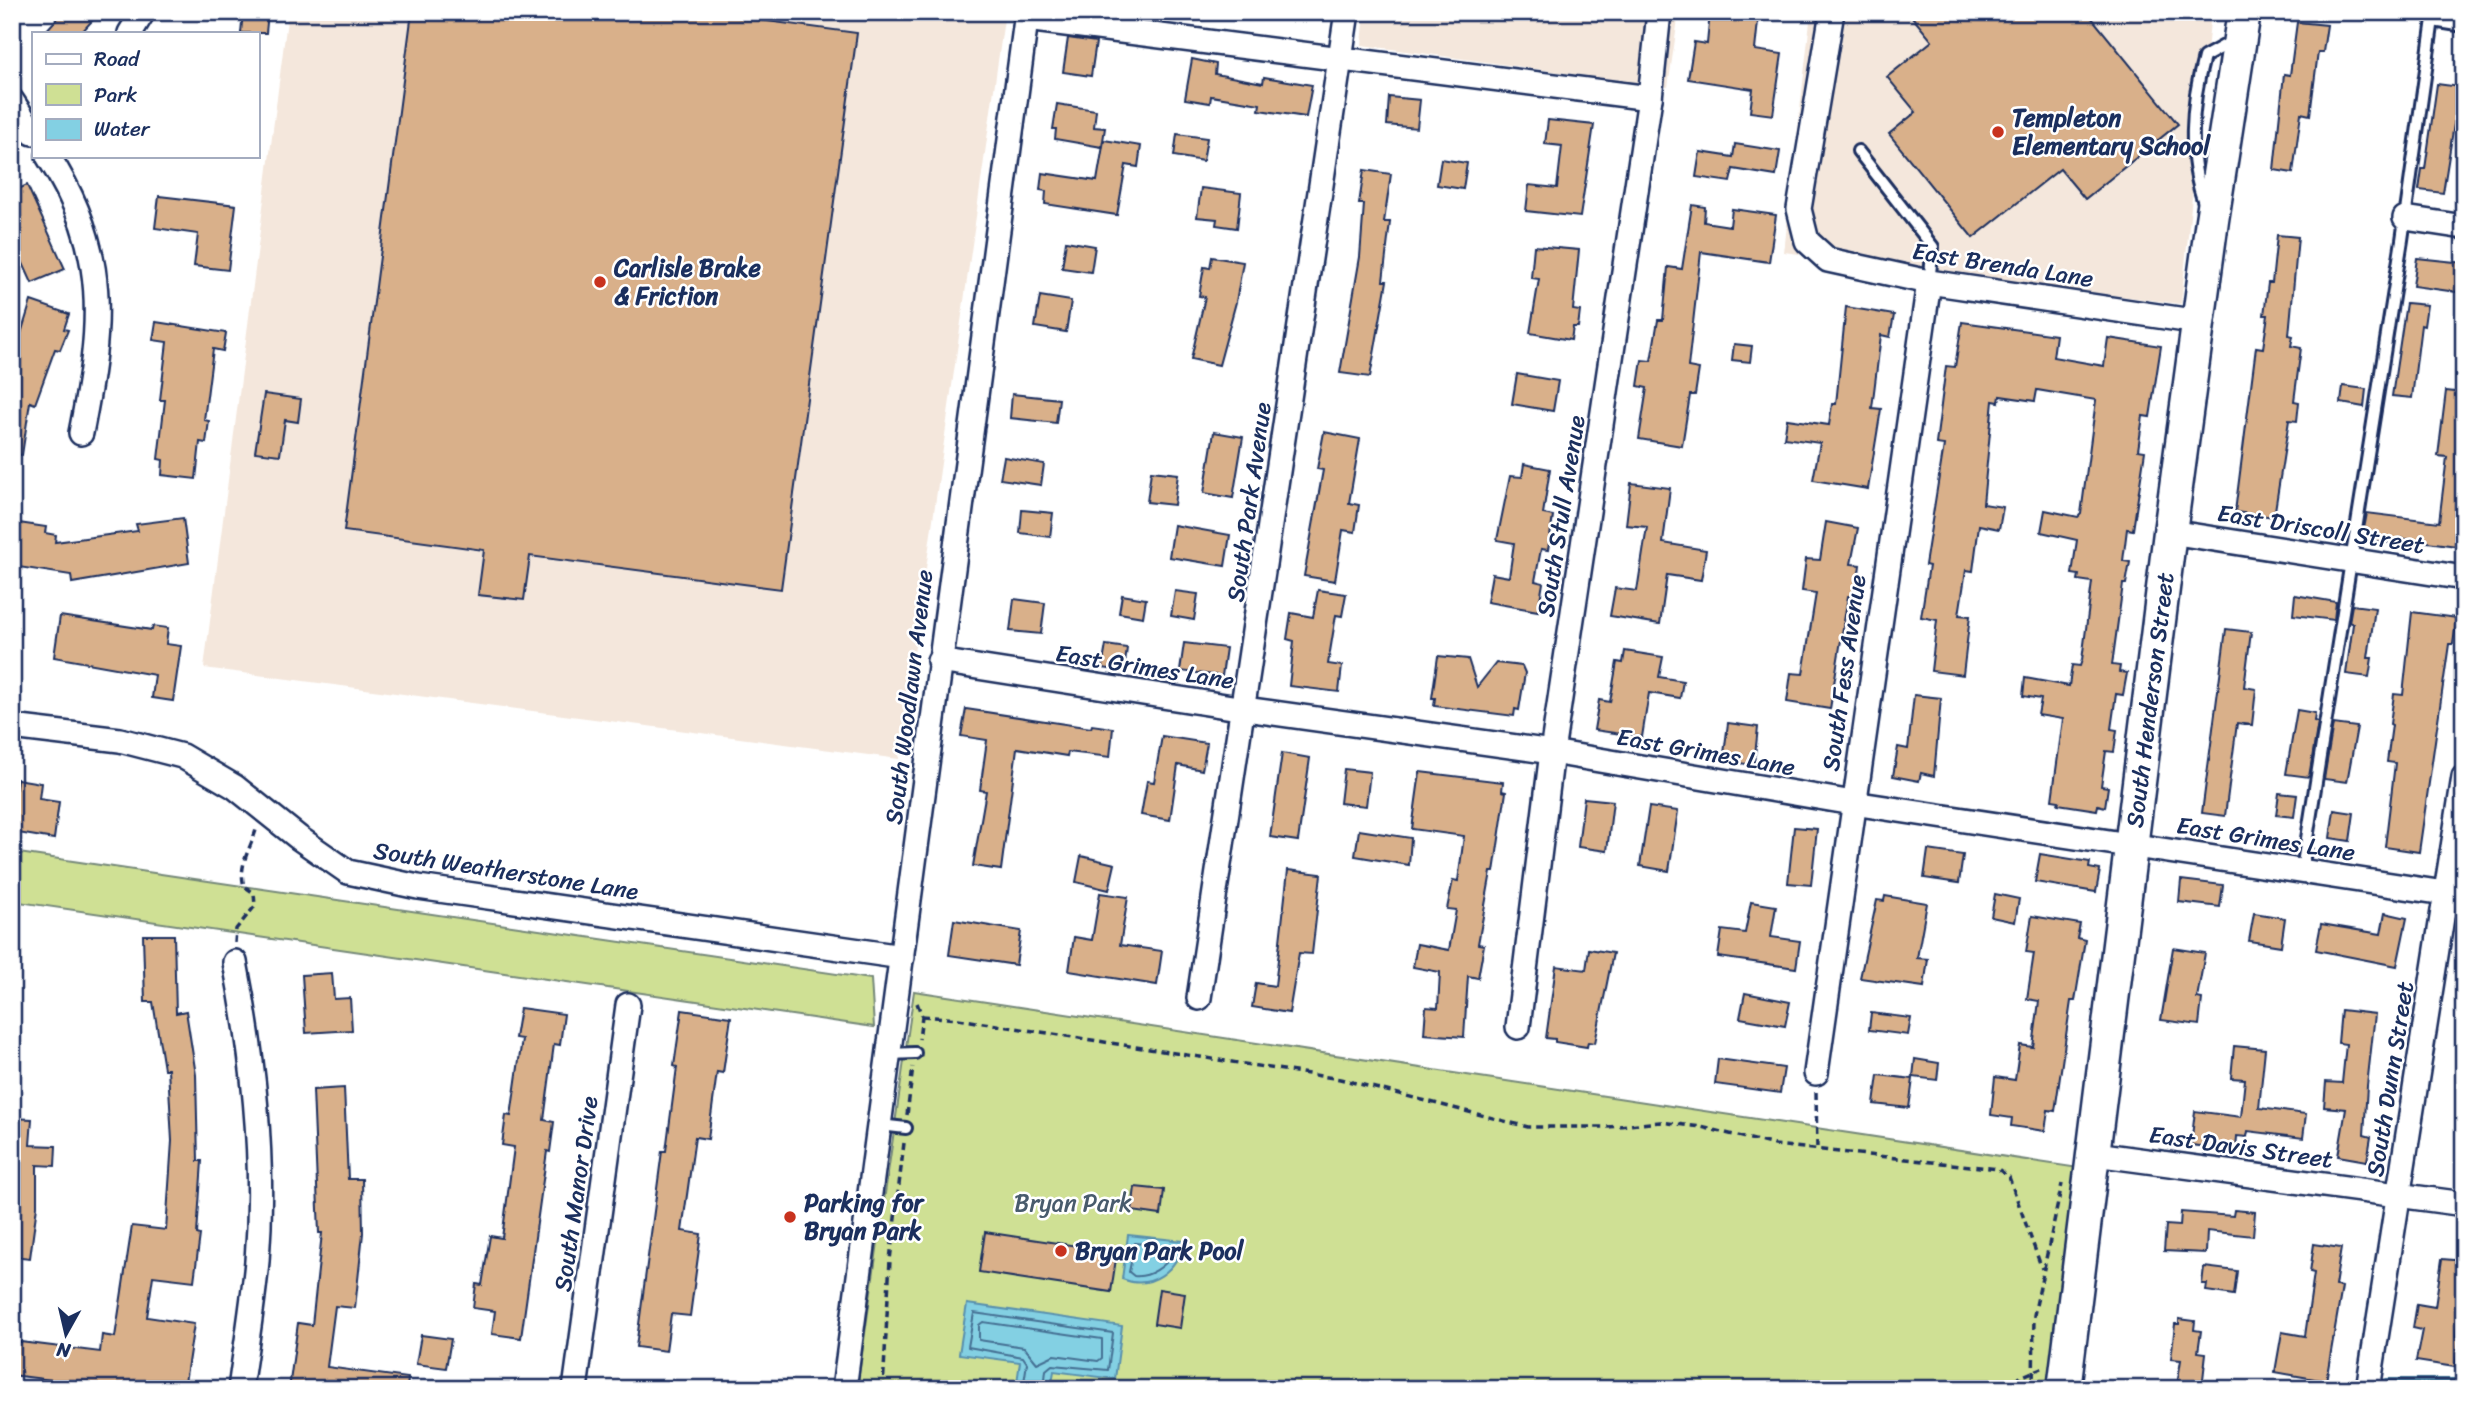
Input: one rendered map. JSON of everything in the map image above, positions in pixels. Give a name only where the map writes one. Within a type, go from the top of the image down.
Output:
[{"type":"street","points":[[131,32],[143,12]]},
{"type":"street","name":"South Park Avenue","points":[[1199,998],[1245,709],[1347,12]]},
{"type":"street","name":"South Stull Avenue","points":[[1518,1027],[1552,752],[1650,98],[1659,12]]},
{"type":"street","name":"East Brenda Lane","points":[[1832,12],[1799,209],[1807,241],[1828,260],[1929,282],[2199,322]]},
{"type":"street","points":[[1026,15],[1650,98]]},
{"type":"street","name":"South Woodlawn Avenue","points":[[844,1389],[1026,15]]},
{"type":"street","name":"South Henderson Street","points":[[2064,1389],[2170,532],[2212,220],[2242,24]]},
{"type":"street","points":[[12,101],[27,131]]},
{"type":"street","points":[[49,158],[67,185],[92,251],[99,311],[93,374],[81,433]]},
{"type":"street","points":[[2405,218],[2464,227]]},
{"type":"street","name":"South Fess Avenue","points":[[1816,1073],[1929,282]]},
{"type":"street","name":"East Driscoll Street","points":[[2170,532],[2464,578]]},
{"type":"street","name":"East Grimes Lane","points":[[939,661],[1245,709],[1552,752],[1853,803],[2455,895]]},
{"type":"street","name":"South Weatherstone Lane","points":[[12,727],[120,740],[182,756],[235,787],[348,872],[418,887],[902,957]]},
{"type":"street","name":"South Dunn Street","points":[[2368,1389],[2398,1195],[2455,895],[2464,777]]},
{"type":"street","points":[[235,962],[251,1045],[258,1181],[257,1260],[240,1389]]},
{"type":"street","name":"South Manor Drive","points":[[575,1389],[628,1006]]},
{"type":"street","name":"East Davis Street","points":[[2095,1154],[2464,1204]]},
{"type":"lane","points":[[2301,870],[2405,218],[2433,17],[2464,26]]},
{"type":"lane","points":[[1858,150],[1933,247],[1929,282]]},
{"type":"lane","points":[[889,1054],[915,1053]]},
{"type":"lane","points":[[880,1125],[906,1128]]},
{"type":"path","points":[[235,962],[236,929],[255,906],[254,893],[244,886],[241,875],[244,857],[257,830]]},
{"type":"path","points":[[883,1389],[890,1260],[915,1053],[922,1016],[918,1004],[911,1000]]},
{"type":"path","points":[[922,1016],[1340,1079],[1528,1127],[1608,1127],[1660,1122],[1817,1150],[1909,1157],[1998,1169],[2009,1177],[2042,1269],[2034,1315],[2033,1389]]},
{"type":"path","points":[[1816,1073],[1817,1150]]},
{"type":"path","points":[[1992,1389],[2032,1371]]},
{"type":"shaded area","points":[[288,12],[1005,12],[899,759],[204,668]]},
{"type":"shaded area","points":[[1365,12],[1679,12],[1668,87],[1362,45]]},
{"type":"shaded area","name":"Templeton Elementary School","points":[[1811,12],[2211,12],[2181,304],[1784,252]]},
{"type":"green space","points":[[12,852],[871,979],[874,1027],[12,901]]},
{"type":"green space","name":"Bryan Park","points":[[914,991],[2079,1168],[2052,1389],[857,1389]]},
{"type":"water","points":[[1128,1235],[1183,1241],[1175,1261],[1162,1275],[1153,1280],[1133,1282],[1122,1279]]},
{"type":"water","points":[[967,1304],[1122,1326],[1115,1379],[1054,1371],[1051,1389],[1016,1389],[1020,1362],[959,1354]]},
{"type":"building","points":[[63,12],[100,12],[82,32],[45,32]]},
{"type":"building","points":[[243,12],[268,12],[266,33],[241,32]]},
{"type":"building","name":"Carlisle Brake & Friction","points":[[412,12],[699,12],[857,33],[781,589],[530,556],[524,600],[478,595],[484,550],[344,531]]},
{"type":"building","points":[[1710,12],[1759,12],[1755,50],[1782,54],[1773,115],[1750,112],[1753,89],[1688,79],[1694,42],[1707,44]]},
{"type":"building","points":[[1908,12],[2087,12],[2178,124],[2085,199],[2060,169],[1973,238],[1889,134],[1916,112],[1887,77],[1932,41]]},
{"type":"building","points":[[2297,22],[2327,25],[2323,52],[2318,52],[2310,115],[2301,113],[2293,173],[2274,170],[2284,74],[2290,75]]},
{"type":"building","points":[[1068,38],[1096,42],[1091,76],[1063,72]]},
{"type":"building","points":[[1192,59],[1216,64],[1215,74],[1263,83],[1264,77],[1312,85],[1306,117],[1259,110],[1260,104],[1211,96],[1210,103],[1185,99]]},
{"type":"building","points":[[2437,84],[2460,87],[2443,193],[2419,190],[2422,169],[2425,169]]},
{"type":"building","points":[[1389,97],[1420,100],[1417,128],[1387,125]]},
{"type":"building","points":[[1057,104],[1096,110],[1094,127],[1105,128],[1102,147],[1055,139],[1056,129],[1053,129]]},
{"type":"building","points":[[1548,120],[1594,125],[1580,217],[1526,211],[1529,185],[1557,188],[1562,146],[1545,144]]},
{"type":"building","points":[[1177,134],[1207,138],[1203,161],[1174,156]]},
{"type":"building","points":[[1104,140],[1141,146],[1138,167],[1126,165],[1117,215],[1045,204],[1046,191],[1040,190],[1042,173],[1097,181]]},
{"type":"building","points":[[1735,144],[1780,151],[1776,176],[1733,169],[1730,182],[1696,177],[1700,152],[1733,157]]},
{"type":"building","points":[[1441,159],[1467,163],[1463,189],[1437,185]]},
{"type":"building","points":[[1364,170],[1391,174],[1384,222],[1390,222],[1383,281],[1387,281],[1370,377],[1340,373],[1360,257],[1364,204],[1359,204]]},
{"type":"building","points":[[27,185],[65,269],[32,283],[12,239],[12,192]]},
{"type":"building","points":[[1201,188],[1241,193],[1237,228],[1216,225],[1217,219],[1197,217]]},
{"type":"building","points":[[159,196],[236,205],[228,270],[194,266],[198,234],[155,228]]},
{"type":"building","points":[[1692,205],[1705,207],[1704,222],[1730,226],[1732,209],[1776,215],[1769,262],[1701,252],[1688,367],[1699,369],[1695,395],[1690,395],[1682,446],[1639,439],[1647,388],[1638,386],[1642,360],[1651,361],[1658,320],[1663,320],[1668,267],[1682,269]]},
{"type":"building","points":[[2277,235],[2298,237],[2289,335],[2293,336],[2291,346],[2301,348],[2294,401],[2299,402],[2297,421],[2289,420],[2274,517],[2235,512],[2256,347],[2263,348],[2268,315],[2264,315],[2268,283],[2272,283]]},
{"type":"building","points":[[1066,241],[1095,246],[1091,272],[1062,268]]},
{"type":"building","points":[[1534,246],[1579,250],[1573,310],[1580,311],[1578,327],[1573,327],[1571,340],[1530,333],[1539,279],[1531,278]]},
{"type":"building","points":[[1212,257],[1243,262],[1236,302],[1219,365],[1191,359],[1205,297],[1199,296],[1204,267],[1210,268]]},
{"type":"building","points":[[2417,258],[2464,263],[2464,293],[2413,286]]},
{"type":"building","points":[[1040,296],[1071,301],[1066,332],[1035,327]]},
{"type":"building","points":[[31,301],[69,314],[64,329],[68,330],[60,350],[55,349],[35,404],[30,402],[22,455],[12,454],[12,363]]},
{"type":"building","points":[[2406,303],[2427,305],[2424,326],[2421,325],[2412,398],[2392,396]]},
{"type":"building","points":[[1846,307],[1894,315],[1890,337],[1881,335],[1872,408],[1881,409],[1868,489],[1813,480],[1820,443],[1784,438],[1787,419],[1829,425],[1832,404],[1836,404]]},
{"type":"building","points":[[156,322],[226,333],[223,351],[213,349],[204,420],[209,421],[206,443],[200,442],[196,479],[162,475],[163,460],[158,459],[165,400],[160,400],[167,342],[153,340]]},
{"type":"building","points":[[1962,322],[2056,335],[2053,357],[2104,366],[2108,338],[2161,346],[2150,417],[2143,416],[2138,450],[2145,451],[2133,530],[2127,529],[2123,561],[2130,562],[2126,584],[2123,584],[2112,665],[2120,666],[2119,672],[2127,673],[2123,695],[2116,694],[2111,729],[2117,730],[2114,752],[2106,751],[2101,786],[2108,787],[2105,807],[2098,805],[2097,810],[2058,804],[2059,801],[2052,800],[2063,719],[2038,715],[2041,699],[2023,696],[2025,678],[2069,686],[2072,665],[2080,666],[2082,660],[2092,582],[2078,580],[2079,575],[2072,574],[2077,540],[2041,532],[2045,510],[2078,517],[2081,514],[2096,400],[2037,390],[2035,401],[2000,396],[1999,402],[1993,401],[1983,504],[2003,507],[1999,529],[1979,525],[1973,571],[1966,570],[1959,615],[1970,616],[1963,675],[1931,671],[1937,620],[1921,617],[1929,566],[1925,565],[1944,445],[1936,444],[1946,366],[1955,367]]},
{"type":"building","points":[[1734,344],[1752,346],[1750,362],[1732,360]]},
{"type":"building","points":[[1517,374],[1558,381],[1553,411],[1512,404]]},
{"type":"building","points":[[2343,386],[2366,389],[2364,407],[2341,403]]},
{"type":"building","points":[[2446,391],[2464,393],[2464,547],[2399,538],[2398,544],[2362,539],[2367,513],[2439,522],[2447,457],[2438,456]]},
{"type":"building","points":[[264,394],[301,399],[298,422],[285,420],[280,455],[255,452]]},
{"type":"building","points":[[1012,394],[1059,399],[1056,423],[1010,418]]},
{"type":"building","points":[[1214,432],[1243,437],[1233,498],[1204,493]]},
{"type":"building","points":[[1324,432],[1360,439],[1349,503],[1359,505],[1355,532],[1343,530],[1335,581],[1304,576],[1323,470],[1317,469]]},
{"type":"building","points":[[1004,457],[1044,464],[1041,485],[1000,479]]},
{"type":"building","points":[[1524,464],[1550,469],[1543,514],[1553,516],[1548,550],[1541,549],[1535,581],[1543,583],[1538,611],[1487,602],[1492,574],[1509,577],[1514,543],[1497,540],[1510,476],[1522,477]]},
{"type":"building","points":[[1151,471],[1178,474],[1174,505],[1147,502]]},
{"type":"building","points":[[1631,483],[1670,488],[1663,543],[1706,550],[1701,580],[1667,575],[1660,624],[1610,616],[1615,588],[1637,591],[1647,527],[1626,525]]},
{"type":"building","points":[[1022,510],[1053,513],[1050,537],[1020,533]]},
{"type":"building","points":[[183,518],[189,563],[72,583],[71,575],[12,566],[12,522],[46,527],[45,533],[56,535],[55,542],[138,531],[136,524]]},
{"type":"building","points":[[1826,522],[1858,528],[1851,564],[1860,565],[1856,597],[1848,596],[1830,709],[1787,702],[1791,673],[1803,674],[1816,593],[1802,591],[1806,559],[1820,560]]},
{"type":"building","points":[[1174,525],[1230,535],[1225,566],[1169,557]]},
{"type":"building","points":[[1318,590],[1346,594],[1342,616],[1336,615],[1328,664],[1342,666],[1339,692],[1289,686],[1294,641],[1287,639],[1291,613],[1313,617]]},
{"type":"building","points":[[1175,591],[1198,594],[1194,620],[1171,616]]},
{"type":"building","points":[[1122,595],[1146,599],[1143,617],[1119,613]]},
{"type":"building","points":[[2295,595],[2336,602],[2334,620],[2293,615]]},
{"type":"building","points":[[1014,599],[1045,603],[1041,634],[1010,631]]},
{"type":"building","points":[[2352,605],[2375,608],[2368,658],[2372,658],[2369,677],[2346,674],[2353,624],[2349,622]]},
{"type":"building","points":[[2412,612],[2457,618],[2453,644],[2449,644],[2419,852],[2385,847],[2395,763],[2387,762],[2390,724],[2394,694],[2403,695]]},
{"type":"building","points":[[60,616],[152,630],[153,626],[168,628],[166,644],[181,646],[173,701],[152,698],[155,675],[54,657]]},
{"type":"building","points":[[2226,629],[2251,632],[2244,687],[2256,689],[2252,725],[2237,723],[2225,816],[2202,813]]},
{"type":"building","points":[[1184,643],[1226,648],[1222,676],[1180,671]]},
{"type":"building","points":[[1106,645],[1127,648],[1124,671],[1102,668]]},
{"type":"building","points":[[1625,651],[1663,657],[1659,677],[1683,681],[1680,698],[1649,693],[1642,737],[1594,730],[1599,700],[1610,702],[1617,662],[1623,663]]},
{"type":"building","points":[[1438,656],[1468,659],[1477,687],[1496,663],[1522,666],[1525,673],[1519,710],[1515,709],[1514,716],[1434,706],[1435,698],[1432,698]]},
{"type":"building","points":[[1914,695],[1941,698],[1934,776],[1921,773],[1919,781],[1893,776],[1898,747],[1908,749]]},
{"type":"building","points":[[966,709],[1091,728],[1092,725],[1113,728],[1110,757],[1068,752],[1067,756],[1017,748],[1001,870],[973,866],[986,791],[980,790],[987,740],[961,736]]},
{"type":"building","points":[[2297,710],[2315,713],[2314,721],[2318,722],[2309,777],[2286,774]]},
{"type":"building","points":[[1728,723],[1758,727],[1754,765],[1723,761]]},
{"type":"building","points":[[2333,724],[2357,727],[2347,782],[2324,779]]},
{"type":"building","points":[[1162,736],[1207,743],[1202,770],[1178,765],[1170,820],[1141,815],[1147,781],[1154,782]]},
{"type":"building","points":[[1282,753],[1310,758],[1298,841],[1270,837]]},
{"type":"building","points":[[1344,769],[1370,772],[1366,806],[1340,803]]},
{"type":"building","points":[[1420,772],[1503,782],[1502,791],[1506,792],[1494,872],[1491,872],[1478,944],[1484,945],[1478,978],[1468,976],[1464,1037],[1424,1034],[1426,1007],[1438,1008],[1440,972],[1413,967],[1417,944],[1449,950],[1456,910],[1447,909],[1453,880],[1458,881],[1464,836],[1412,829]]},
{"type":"building","points":[[17,779],[41,783],[39,799],[59,802],[54,839],[12,832]]},
{"type":"building","points":[[2279,793],[2297,795],[2294,817],[2276,815]]},
{"type":"building","points":[[1584,798],[1613,801],[1607,851],[1578,847]]},
{"type":"building","points":[[1649,807],[1678,811],[1669,871],[1640,866]]},
{"type":"building","points":[[2334,810],[2354,813],[2350,841],[2330,838]]},
{"type":"building","points":[[1794,827],[1817,829],[1811,885],[1788,883]]},
{"type":"building","points":[[1359,830],[1411,838],[1409,865],[1355,856]]},
{"type":"building","points":[[1928,850],[1963,855],[1959,883],[1924,878]]},
{"type":"building","points":[[2040,854],[2090,862],[2089,868],[2100,870],[2096,892],[2035,882]]},
{"type":"building","points":[[1081,856],[1115,864],[1109,890],[1076,882]]},
{"type":"building","points":[[1288,870],[1321,874],[1312,954],[1299,953],[1289,1013],[1252,1007],[1256,983],[1275,986]]},
{"type":"building","points":[[2181,880],[2223,885],[2220,907],[2179,902]]},
{"type":"building","points":[[1100,893],[1128,897],[1120,945],[1162,951],[1157,985],[1069,971],[1074,937],[1092,940]]},
{"type":"building","points":[[1995,894],[2019,899],[2015,922],[1991,917]]},
{"type":"building","points":[[1885,896],[1927,903],[1917,958],[1928,959],[1924,987],[1860,978],[1877,900],[1884,901]]},
{"type":"building","points":[[1751,902],[1776,906],[1771,937],[1800,941],[1796,968],[1718,957],[1722,930],[1745,933]]},
{"type":"building","points":[[2254,913],[2285,918],[2281,946],[2249,941]]},
{"type":"building","points":[[2385,913],[2407,918],[2397,966],[2316,950],[2321,924],[2381,934]]},
{"type":"building","points":[[2032,916],[2080,924],[2077,938],[2085,940],[2075,1001],[2071,1001],[2055,1111],[2048,1110],[2045,1131],[2011,1126],[2012,1118],[1991,1115],[1995,1077],[2015,1080],[2020,1045],[2033,1047],[2039,1001],[2027,999],[2034,953],[2026,952]]},
{"type":"building","points":[[954,920],[1021,931],[1016,965],[949,955]]},
{"type":"building","points":[[143,935],[174,935],[176,1013],[186,1011],[196,1075],[198,1161],[202,1161],[197,1234],[200,1235],[194,1281],[153,1276],[147,1317],[194,1324],[184,1389],[123,1389],[12,1375],[12,1341],[100,1352],[102,1335],[115,1337],[132,1226],[166,1230],[172,1141],[168,1069],[164,1069],[153,1002],[145,1002]]},
{"type":"building","points":[[2173,948],[2205,953],[2197,998],[2202,999],[2199,1025],[2161,1020]]},
{"type":"building","points":[[1589,949],[1613,953],[1595,1043],[1588,1042],[1587,1047],[1555,1042],[1555,1039],[1546,1038],[1556,966],[1586,970]]},
{"type":"building","points":[[332,973],[334,999],[350,998],[352,1030],[306,1033],[302,975]]},
{"type":"building","points":[[1745,993],[1790,1002],[1785,1026],[1740,1018]]},
{"type":"building","points":[[520,1008],[564,1014],[560,1045],[554,1044],[544,1120],[554,1122],[550,1152],[547,1151],[521,1338],[492,1334],[495,1311],[473,1308],[476,1284],[482,1285],[490,1236],[502,1238],[514,1147],[502,1145],[506,1115],[511,1116],[522,1039],[515,1038]]},
{"type":"building","points":[[682,1010],[731,1017],[723,1073],[717,1072],[708,1139],[695,1137],[682,1231],[701,1234],[690,1316],[671,1314],[666,1351],[636,1347],[662,1151],[666,1151]]},
{"type":"building","points":[[2341,1010],[2375,1014],[2364,1135],[2371,1137],[2367,1161],[2338,1156],[2346,1109],[2324,1107],[2326,1082],[2342,1083],[2346,1044],[2338,1043]]},
{"type":"building","points":[[1871,1013],[1911,1018],[1908,1035],[1869,1030]]},
{"type":"building","points":[[2234,1046],[2265,1049],[2259,1108],[2306,1114],[2303,1138],[2248,1131],[2247,1137],[2237,1136],[2236,1150],[2191,1145],[2195,1111],[2241,1117],[2245,1079],[2231,1078]]},
{"type":"building","points":[[1718,1059],[1784,1068],[1780,1093],[1715,1084]]},
{"type":"building","points":[[1915,1059],[1939,1063],[1937,1080],[1913,1077]]},
{"type":"building","points":[[1878,1075],[1913,1079],[1909,1108],[1874,1104]]},
{"type":"building","points":[[344,1088],[348,1179],[362,1179],[363,1233],[355,1308],[335,1306],[327,1367],[408,1378],[407,1389],[289,1389],[298,1323],[312,1325],[322,1233],[319,1233],[313,1090]]},
{"type":"building","points":[[12,1118],[32,1119],[30,1145],[56,1146],[55,1166],[37,1165],[37,1206],[30,1258],[12,1256]]},
{"type":"building","points":[[1135,1187],[1164,1190],[1161,1215],[1132,1211]]},
{"type":"building","points":[[2234,1210],[2255,1212],[2253,1236],[2207,1231],[2206,1253],[2164,1251],[2166,1225],[2180,1226],[2181,1212],[2233,1216]]},
{"type":"building","points":[[985,1232],[1117,1252],[1111,1292],[979,1272]]},
{"type":"building","points":[[2314,1244],[2341,1248],[2335,1286],[2342,1287],[2326,1381],[2275,1372],[2282,1332],[2305,1336],[2314,1273],[2310,1272]]},
{"type":"building","points":[[2442,1259],[2464,1261],[2456,1336],[2460,1337],[2455,1367],[2416,1361],[2422,1330],[2413,1328],[2417,1304],[2435,1307]]},
{"type":"building","points":[[2204,1267],[2237,1271],[2234,1295],[2206,1291],[2207,1284],[2202,1284]]},
{"type":"building","points":[[1159,1289],[1185,1293],[1180,1328],[1154,1324]]},
{"type":"building","points":[[2179,1319],[2195,1321],[2194,1330],[2201,1331],[2198,1352],[2206,1353],[2202,1388],[2177,1385],[2181,1360],[2171,1359],[2175,1324],[2179,1324]]},
{"type":"building","points":[[421,1335],[451,1339],[446,1368],[416,1364]]},
{"type":"waterway","points":[[2304,1389],[2352,1381]]},
{"type":"waterway","points":[[2387,1381],[2464,1381]]},
{"type":"place","name":"Templeton Elementary School","points":[[1998,132]]},
{"type":"place","name":"Carlisle Brake & Friction","points":[[600,282]]},
{"type":"place","name":"Parking for Bryan Park","points":[[790,1217]]},
{"type":"place","name":"Bryan Park Pool","points":[[1061,1251]]}]
